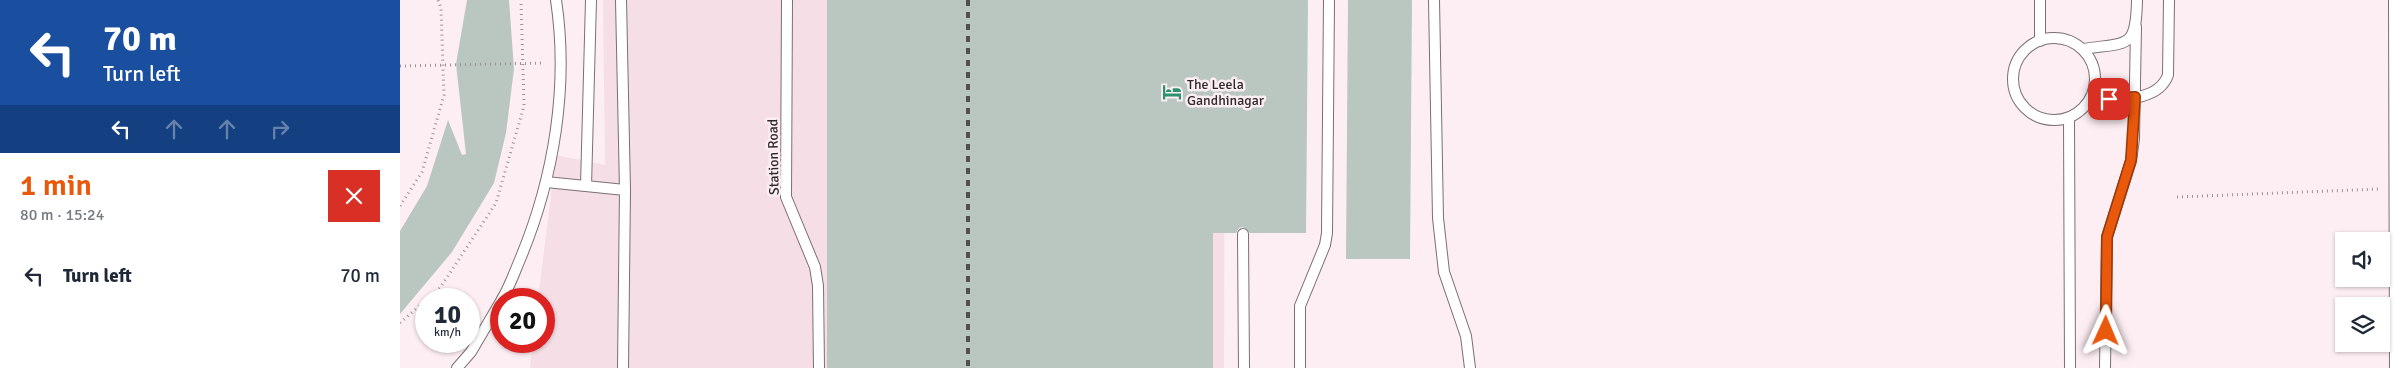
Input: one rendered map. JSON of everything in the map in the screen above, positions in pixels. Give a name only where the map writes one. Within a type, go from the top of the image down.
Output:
[{"type":"main road","points":[[2404,0],[2404,368]]},
{"type":"lane","points":[[507,288],[536,219],[554,149],[561,61],[556,0]]},
{"type":"lane","points":[[586,186],[591,0]]},
{"type":"lane","points":[[621,0],[625,190],[623,368]]},
{"type":"lane","name":"Station Road","points":[[787,0],[786,197],[814,267],[818,286],[819,368]]},
{"type":"lane","points":[[1300,368],[1300,306],[1328,233],[1329,0]]},
{"type":"lane","points":[[1434,0],[1438,218],[1444,272],[1466,336],[1470,368]]},
{"type":"lane","points":[[2040,0],[2040,41]]},
{"type":"lane","points":[[2105,368],[2107,237],[2131,160],[2135,97],[2137,0]]},
{"type":"lane","points":[[2090,100],[2152,94],[2164,85],[2168,75],[2169,0]]},
{"type":"lane","points":[[2083,49],[2126,42],[2133,36],[2136,27]]},
{"type":"lane","points":[[2059,38],[2072,42],[2083,49],[2091,60],[2095,74],[2095,88],[2090,100],[2081,111],[2069,118],[2056,121],[2036,116],[2020,103],[2014,91],[2012,78],[2016,64],[2022,53],[2040,41],[2059,38]]},
{"type":"lane","points":[[2069,118],[2070,368]]},
{"type":"lane","points":[[546,182],[625,190]]},
{"type":"lane","points":[[1243,234],[1244,368]]},
{"type":"lane","points":[[457,368],[471,352],[490,320]]},
{"type":"path","points":[[400,206],[422,172],[444,94],[441,8],[438,0]]},
{"type":"path","points":[[440,288],[496,203],[524,106],[522,0]]},
{"type":"path","points":[[400,66],[524,64]]},
{"type":"path","points":[[2177,197],[2404,188]]},
{"type":"path","points":[[400,323],[415,310]]},
{"type":"shaded area","points":[[603,0],[1225,0],[1224,368],[530,368],[532,353],[555,353],[555,288],[539,288],[556,155],[605,165]]},
{"type":"building","points":[[467,0],[509,0],[514,69],[506,133],[494,183],[452,252],[422,288],[415,288],[415,296],[400,314],[400,231],[427,186],[448,120],[462,155],[466,154],[456,64]]},
{"type":"building","points":[[827,0],[1308,0],[1306,233],[1250,233],[1243,227],[1239,228],[1236,233],[1213,233],[1213,368],[827,368]]},
{"type":"building","points":[[1348,0],[1412,0],[1410,259],[1346,259]]},
{"type":"railway","points":[[968,0],[968,368]]},
{"type":"place","name":"The Leela Gandhinagar","points":[[1172,92]]},
{"type":"route","points":[[2106,331],[2107,237],[2131,160],[2134,138],[2135,97],[2109,99]]}]
